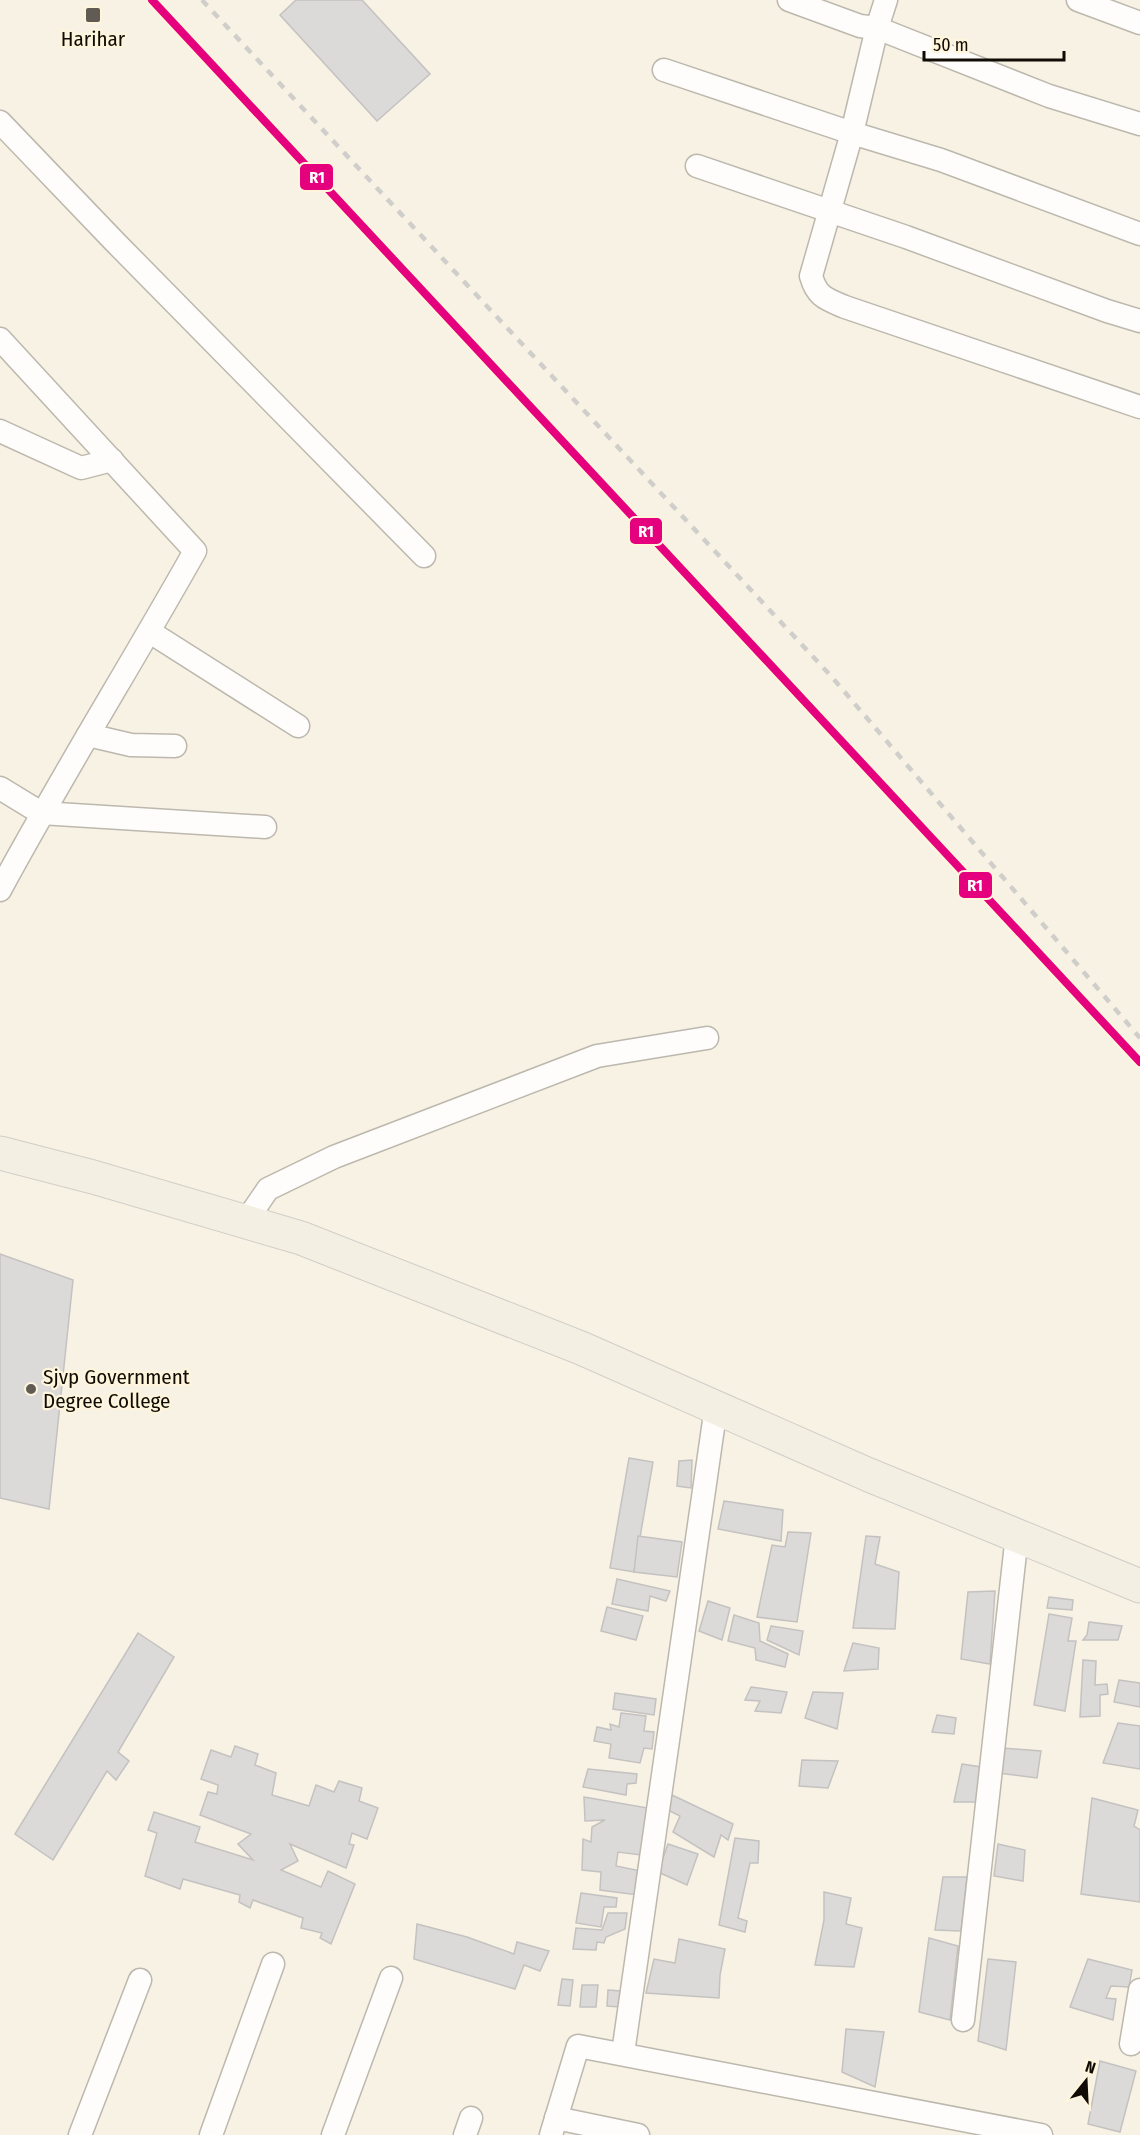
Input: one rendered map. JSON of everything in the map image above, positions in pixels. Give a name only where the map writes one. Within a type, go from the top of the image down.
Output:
[{"type":"main road","points":[[0,1153],[93,1177],[301,1238],[570,1344],[869,1475],[1140,1586]]},
{"type":"street","points":[[789,0],[860,26],[877,28],[1049,96],[1140,124]]},
{"type":"street","points":[[886,0],[852,133],[811,276],[814,289],[823,298],[845,307],[1140,407]]},
{"type":"street","points":[[1078,0],[1140,23]]},
{"type":"street","points":[[664,70],[852,133],[941,160],[1140,234]]},
{"type":"street","points":[[0,122],[424,556]]},
{"type":"street","points":[[697,166],[906,237],[1140,321]]},
{"type":"street","points":[[0,339],[195,551],[150,632],[41,813],[0,890]]},
{"type":"street","points":[[0,431],[81,468],[112,460]]},
{"type":"street","points":[[150,632],[298,726]]},
{"type":"street","points":[[88,735],[130,745],[175,746]]},
{"type":"street","points":[[0,788],[41,813],[265,827]]},
{"type":"street","points":[[246,1221],[268,1189],[334,1157],[597,1056],[707,1038]]},
{"type":"street","points":[[623,2053],[716,1407]]},
{"type":"street","points":[[963,2020],[1017,1535]]},
{"type":"street","points":[[211,2135],[273,1964]]},
{"type":"street","points":[[333,2135],[391,1978]]},
{"type":"street","points":[[80,2135],[140,1980]]},
{"type":"street","points":[[1131,2044],[1140,1990]]},
{"type":"street","points":[[636,2135],[554,2126],[578,2046],[1041,2135]]},
{"type":"building","points":[[296,0],[362,0],[430,74],[377,121],[280,15]]},
{"type":"building","name":"Sjvp Government Degree College","points":[[0,1254],[73,1280],[49,1509],[0,1498]]},
{"type":"building","points":[[629,1458],[653,1462],[634,1572],[610,1568]]},
{"type":"building","points":[[692,1460],[691,1488],[677,1486],[679,1461]]},
{"type":"building","points":[[724,1501],[783,1510],[781,1541],[718,1529]]},
{"type":"building","points":[[788,1532],[811,1533],[797,1622],[757,1617],[772,1545],[785,1547]]},
{"type":"building","points":[[638,1536],[682,1542],[677,1577],[634,1572]]},
{"type":"building","points":[[866,1536],[880,1537],[875,1564],[899,1572],[895,1629],[853,1628]]},
{"type":"building","points":[[617,1579],[670,1591],[666,1601],[650,1596],[648,1611],[612,1604]]},
{"type":"building","points":[[995,1591],[990,1664],[961,1659],[968,1592]]},
{"type":"building","points":[[1049,1597],[1073,1600],[1072,1610],[1047,1608]]},
{"type":"building","points":[[708,1601],[730,1608],[722,1640],[699,1631]]},
{"type":"building","points":[[607,1607],[643,1616],[636,1640],[601,1631]]},
{"type":"building","points":[[1049,1614],[1072,1618],[1068,1641],[1076,1641],[1065,1711],[1034,1705]]},
{"type":"building","points":[[734,1615],[759,1623],[760,1641],[788,1654],[785,1667],[756,1660],[755,1648],[728,1641]]},
{"type":"building","points":[[1089,1622],[1122,1626],[1118,1640],[1083,1640],[1087,1635]]},
{"type":"building","points":[[771,1626],[803,1631],[799,1655],[767,1640]]},
{"type":"building","points":[[138,1633],[174,1657],[118,1752],[129,1761],[116,1780],[107,1771],[53,1860],[15,1834]]},
{"type":"building","points":[[853,1643],[879,1648],[878,1669],[844,1671]]},
{"type":"building","points":[[1083,1660],[1096,1661],[1095,1685],[1107,1684],[1108,1694],[1100,1695],[1100,1716],[1080,1717]]},
{"type":"building","points":[[1119,1680],[1140,1683],[1140,1707],[1114,1702]]},
{"type":"building","points":[[751,1687],[787,1692],[781,1713],[755,1711],[760,1701],[745,1700]]},
{"type":"building","points":[[813,1692],[843,1693],[837,1729],[805,1718]]},
{"type":"building","points":[[615,1693],[656,1699],[654,1715],[613,1709]]},
{"type":"building","points":[[621,1713],[646,1716],[644,1731],[654,1732],[652,1749],[644,1748],[640,1763],[609,1758],[611,1744],[594,1741],[597,1727],[611,1730],[610,1724],[619,1727]]},
{"type":"building","points":[[937,1715],[956,1718],[954,1734],[932,1732]]},
{"type":"building","points":[[1118,1723],[1140,1726],[1140,1769],[1103,1763]]},
{"type":"building","points":[[235,1746],[258,1754],[255,1765],[276,1773],[272,1795],[309,1806],[316,1785],[334,1792],[339,1781],[362,1788],[359,1801],[378,1808],[367,1839],[352,1833],[349,1844],[354,1845],[346,1868],[290,1844],[298,1861],[281,1870],[321,1887],[328,1871],[355,1884],[331,1944],[320,1938],[322,1933],[301,1928],[303,1918],[253,1900],[250,1908],[239,1902],[240,1895],[183,1879],[180,1889],[145,1876],[157,1833],[148,1830],[154,1812],[200,1827],[195,1842],[253,1860],[238,1844],[251,1834],[200,1815],[208,1792],[217,1794],[218,1785],[201,1779],[211,1750],[231,1757]]},
{"type":"building","points":[[1002,1748],[1041,1751],[1037,1778],[998,1773]]},
{"type":"building","points":[[802,1760],[838,1761],[828,1788],[799,1786]]},
{"type":"building","points":[[962,1764],[981,1767],[978,1802],[954,1802]]},
{"type":"building","points":[[588,1769],[637,1774],[636,1783],[627,1784],[626,1795],[583,1787]]},
{"type":"building","points":[[672,1795],[733,1824],[728,1840],[721,1835],[714,1857],[673,1832],[680,1816],[668,1810]]},
{"type":"building","points":[[584,1797],[648,1808],[641,1855],[618,1852],[616,1866],[641,1871],[638,1895],[600,1890],[601,1872],[582,1870],[583,1839],[591,1842],[592,1827],[605,1820],[585,1821]]},
{"type":"building","points":[[1092,1798],[1138,1810],[1134,1826],[1140,1830],[1140,1902],[1081,1894]]},
{"type":"building","points":[[735,1838],[759,1841],[758,1863],[750,1863],[738,1918],[747,1921],[745,1932],[719,1925]]},
{"type":"building","points":[[668,1844],[698,1854],[687,1885],[658,1872]]},
{"type":"building","points":[[998,1844],[1025,1850],[1023,1881],[994,1876]]},
{"type":"building","points":[[943,1877],[967,1877],[961,1931],[935,1930]]},
{"type":"building","points":[[824,1892],[851,1898],[846,1924],[862,1928],[854,1967],[815,1965],[824,1920]]},
{"type":"building","points":[[581,1893],[617,1898],[616,1907],[604,1907],[601,1927],[576,1923]]},
{"type":"building","points":[[608,1913],[627,1913],[625,1929],[606,1937],[604,1943],[597,1942],[596,1950],[573,1949],[576,1928],[602,1930]]},
{"type":"building","points":[[417,1924],[467,1937],[514,1954],[517,1942],[549,1951],[540,1971],[524,1965],[515,1989],[414,1959]]},
{"type":"building","points":[[929,1938],[958,1946],[950,2020],[919,2012]]},
{"type":"building","points":[[679,1939],[725,1949],[720,1975],[719,1998],[646,1993],[654,1959],[675,1963]]},
{"type":"building","points":[[988,1959],[1016,1962],[1006,2050],[978,2041]]},
{"type":"building","points":[[1088,1959],[1132,1970],[1129,1987],[1111,1986],[1106,1998],[1116,1999],[1113,2020],[1070,2007]]},
{"type":"building","points":[[562,1979],[573,1980],[570,2006],[558,2005]]},
{"type":"building","points":[[582,1985],[598,1985],[596,2007],[580,2007]]},
{"type":"building","points":[[608,1990],[621,1991],[619,2007],[607,2006]]},
{"type":"building","points":[[846,2029],[884,2032],[875,2087],[842,2072]]},
{"type":"building","points":[[1100,2061],[1136,2071],[1120,2132],[1088,2124]]},
{"type":"railway","points":[[202,0],[831,676],[1140,1038]]},
{"type":"transit line","name":"R1","points":[[152,0],[1140,1062]]},
{"type":"place","name":"Harihar","points":[[93,15]]},
{"type":"place","name":"Sjvp Government Degree College","points":[[31,1389]]}]
